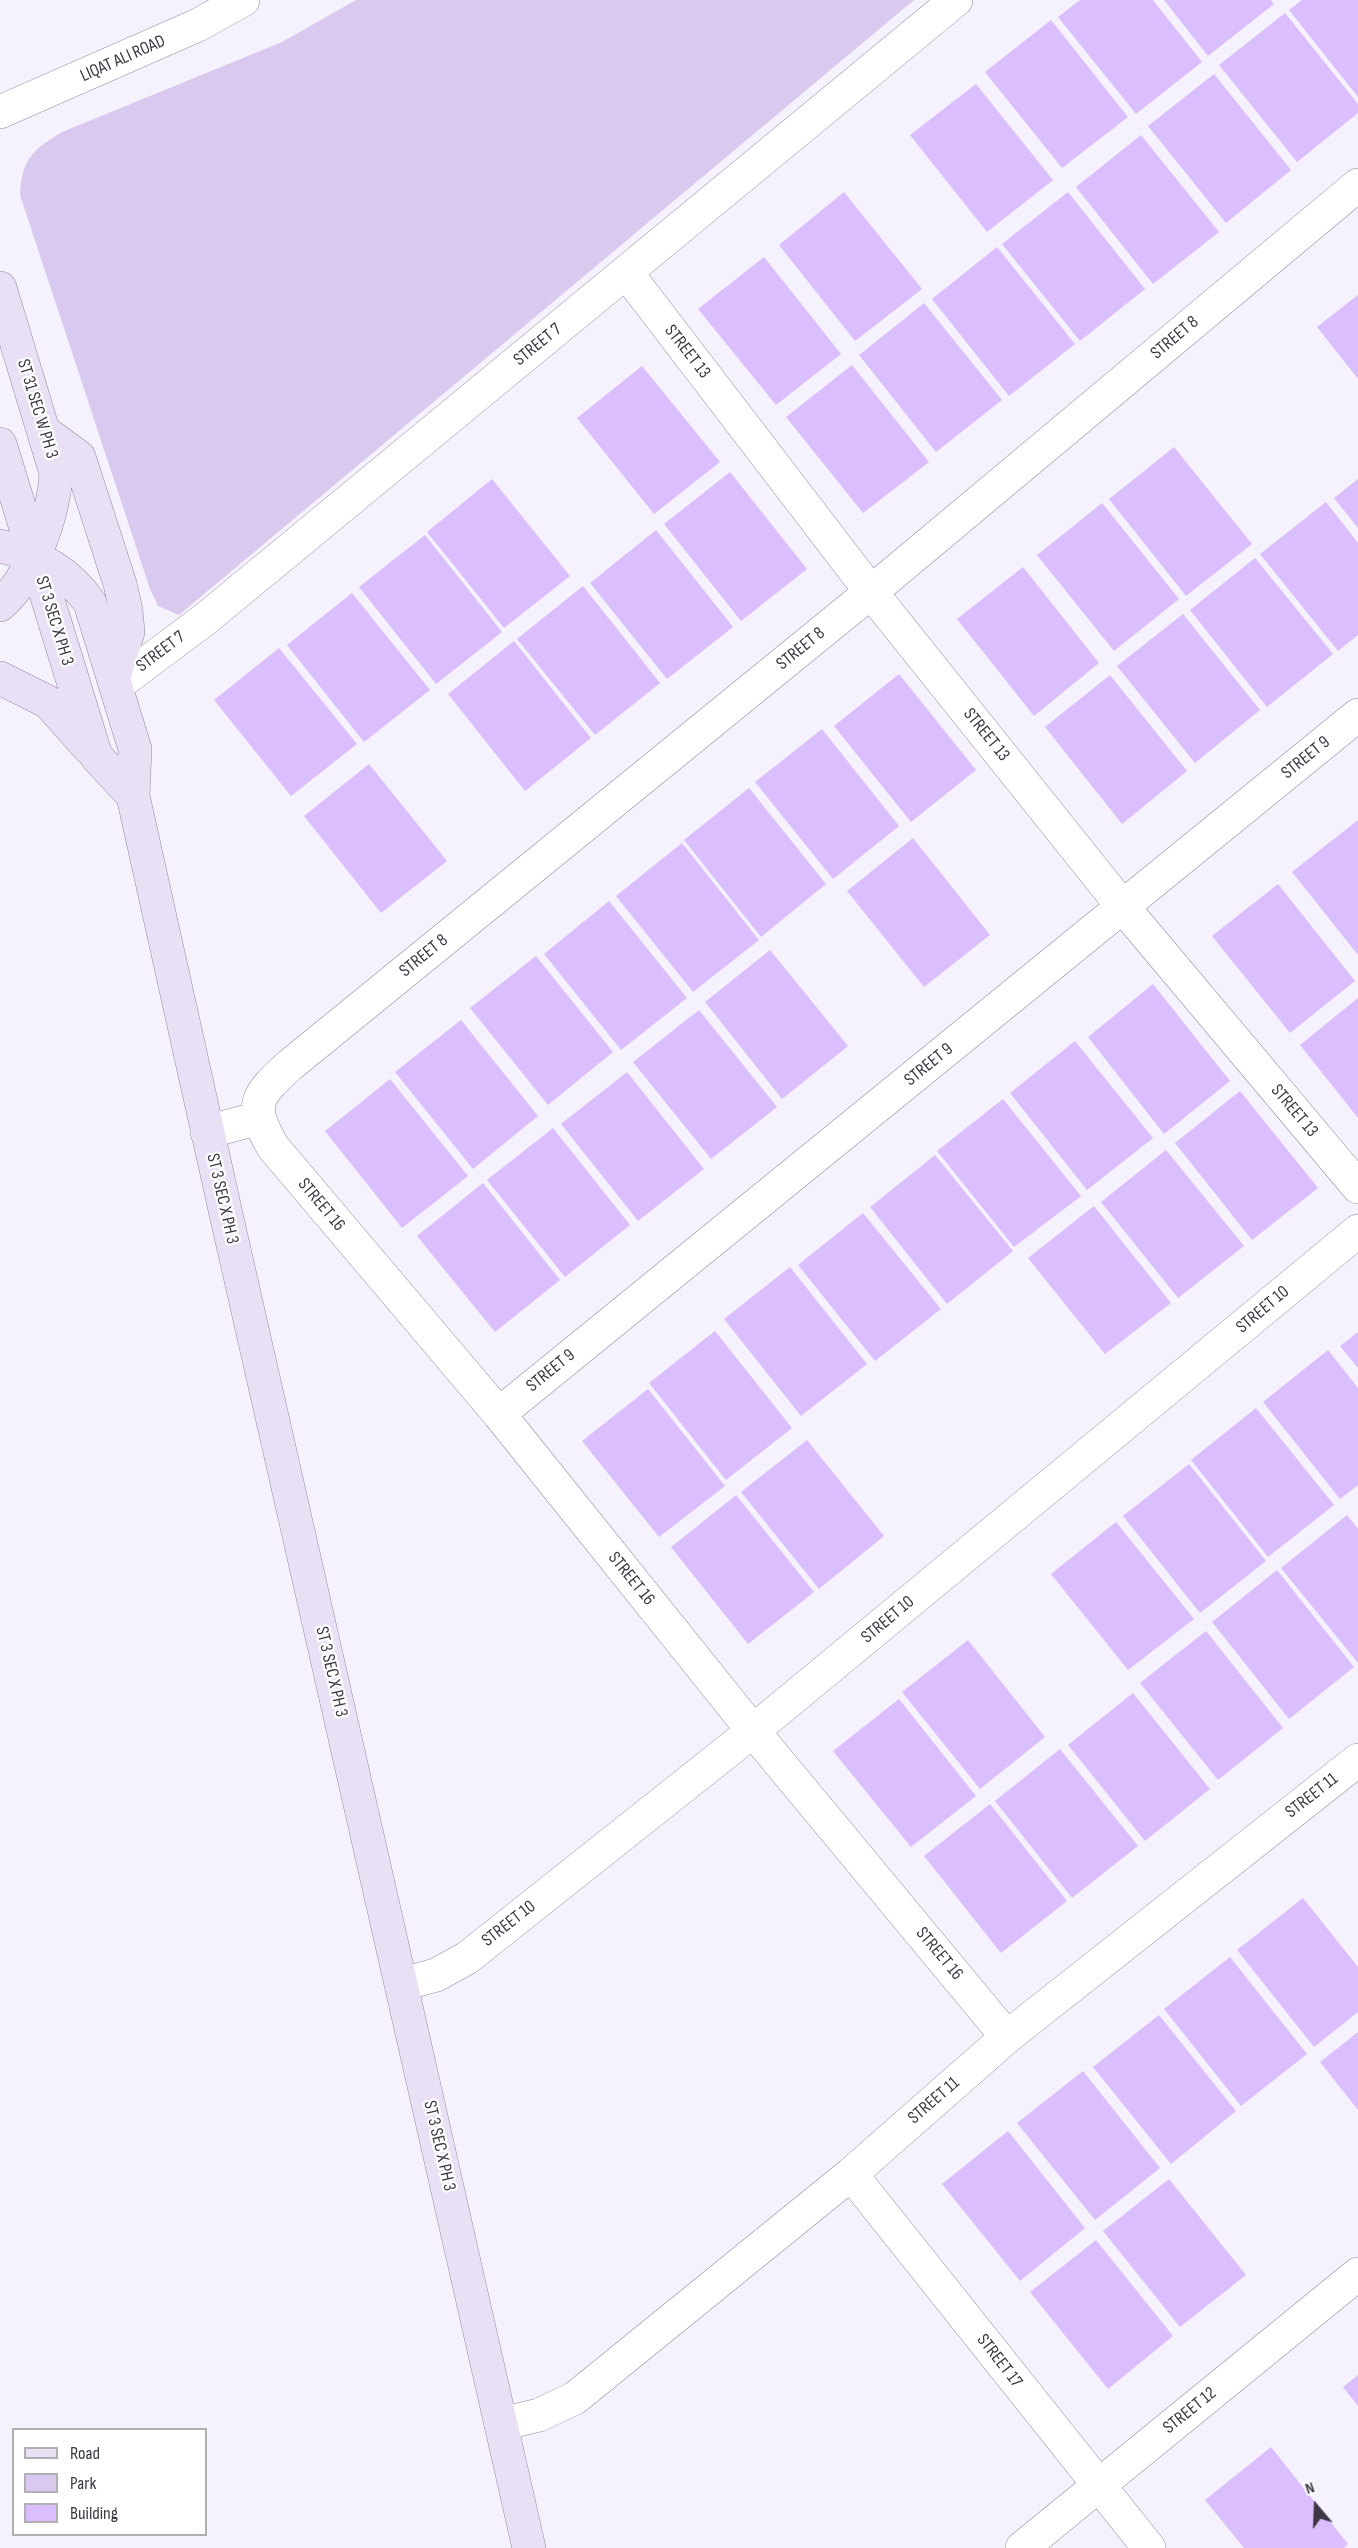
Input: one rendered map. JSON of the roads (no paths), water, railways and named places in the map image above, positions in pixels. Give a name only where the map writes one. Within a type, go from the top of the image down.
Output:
[{"type":"main road","name":"ST 31 SEC W PH 3","points":[[0,288],[55,464],[55,484],[34,557],[16,587],[0,605]]},
{"type":"main road","points":[[45,432],[79,457],[120,584],[128,632],[115,680]]},
{"type":"main road","points":[[0,444],[34,557]]},
{"type":"main road","points":[[0,546],[34,557]]},
{"type":"main road","name":"ST 3 SEC X PH 3","points":[[34,557],[78,586],[90,603],[135,748],[133,796],[207,1132],[403,1983],[529,2548]]},
{"type":"main road","name":"ST 3 SEC X PH 3","points":[[34,557],[96,756],[133,796]]},
{"type":"main road","points":[[0,678],[48,702],[96,756]]},
{"type":"street","name":"LIQAT ALI ROAD","points":[[0,112],[188,30],[243,0]]},
{"type":"street","name":"STREET 7","points":[[115,680],[204,620],[956,0]]},
{"type":"street","name":"STREET 8","points":[[259,1118],[258,1104],[261,1092],[290,1065],[871,592],[1358,185]]},
{"type":"street","name":"STREET 13","points":[[626,272],[871,592],[1123,907],[1358,1187]]},
{"type":"street","name":"STREET 9","points":[[499,1413],[1358,715]]},
{"type":"street","points":[[207,1132],[259,1118]]},
{"type":"street","name":"STREET 16","points":[[259,1118],[264,1131],[279,1154],[499,1413],[753,1731],[1007,2037]]},
{"type":"street","name":"STREET 10","points":[[403,1983],[436,1975],[467,1958],[753,1731],[1358,1231]]},
{"type":"street","name":"STREET 11","points":[[501,2424],[539,2415],[575,2398],[851,2174],[1007,2037],[1358,1760]]},
{"type":"street","name":"STREET 17","points":[[851,2174],[1149,2548]]},
{"type":"street","name":"STREET 12","points":[[1022,2548],[1358,2274]]}]
